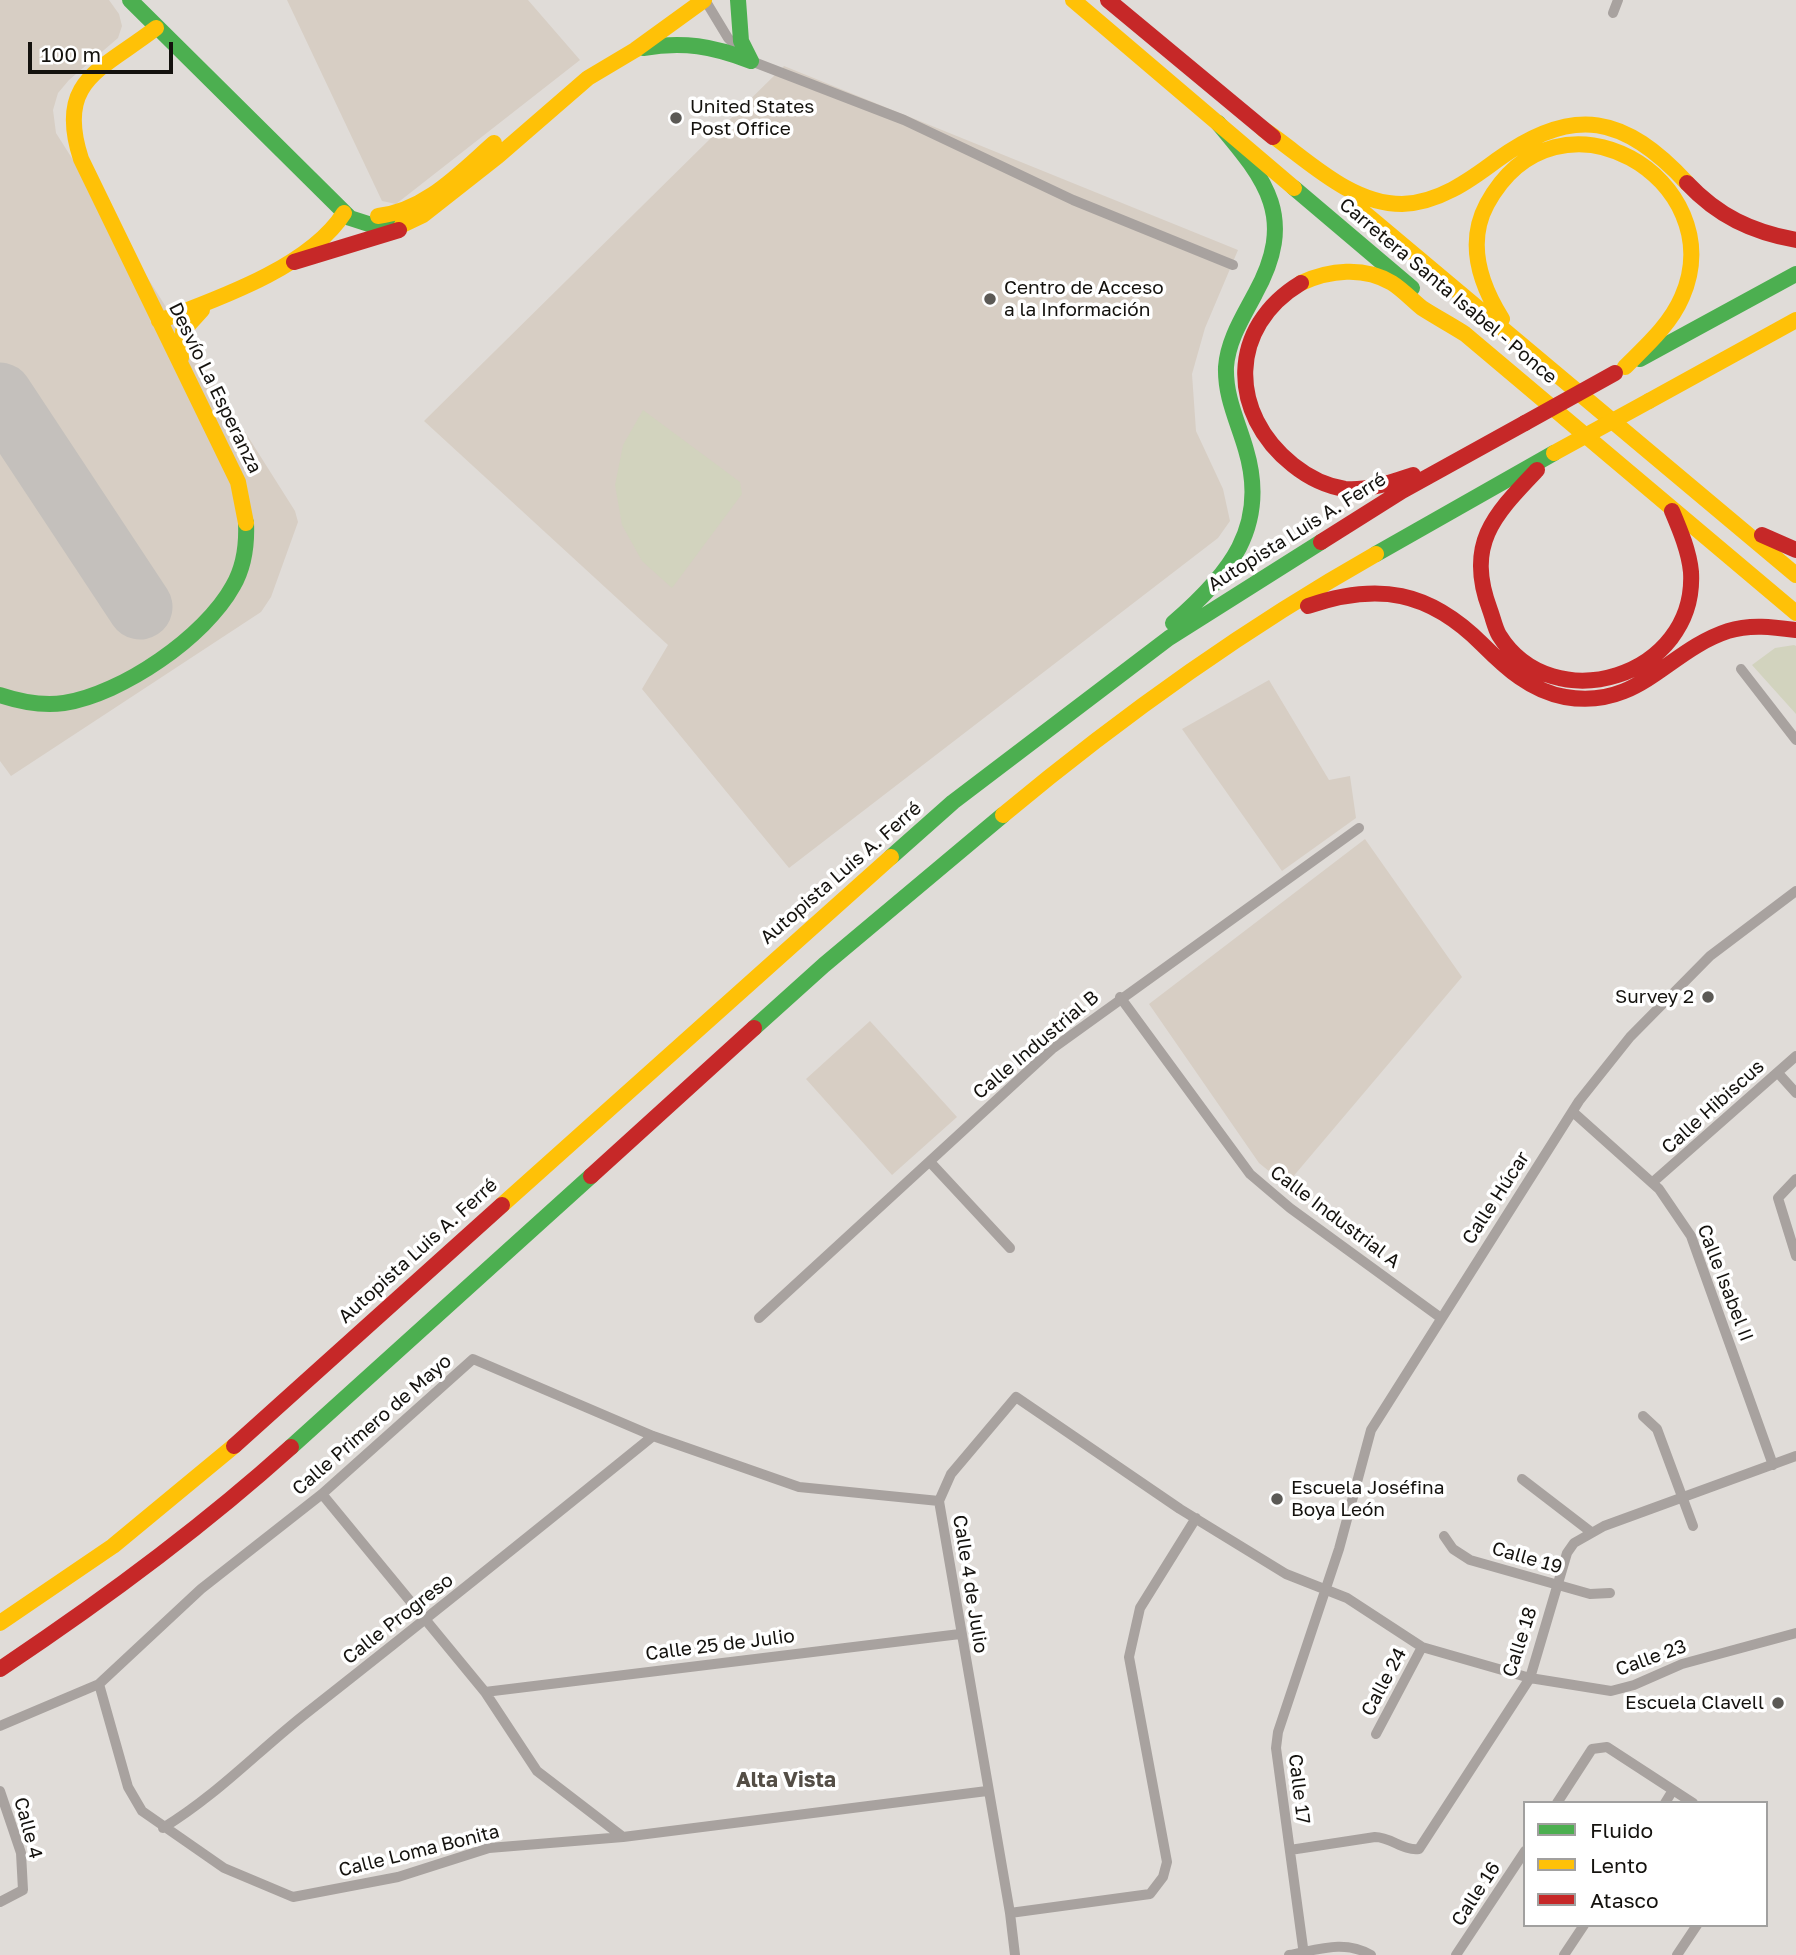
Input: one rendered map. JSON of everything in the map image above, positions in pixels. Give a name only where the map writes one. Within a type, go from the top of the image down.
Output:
[{"type":"main road","points":[[130,0],[344,213],[358,223],[370,226],[405,225]]},
{"type":"main road","points":[[344,213],[390,216],[409,209],[448,181],[575,74],[685,0]]},
{"type":"main road","points":[[285,264],[398,231],[456,191],[587,78],[635,50],[705,0]]},
{"type":"main road","points":[[738,0],[741,41],[751,61]]},
{"type":"main road","name":"Carretera Santa Isabel - Ponce","points":[[1073,0],[1796,613]]},
{"type":"main road","name":"Carretera Santa Isabel - Ponce","points":[[1108,0],[1722,510],[1796,575]]},
{"type":"main road","name":"Desvío La Esperanza","points":[[0,695],[20,701],[52,703],[97,693],[193,635],[210,620],[228,597],[244,555],[246,510],[232,467],[80,159],[69,122],[74,99],[86,79],[156,28]]},
{"type":"main road","points":[[635,50],[676,41],[702,42],[751,61]]},
{"type":"main road","points":[[1108,682],[1133,652],[1169,626],[1218,583],[1245,543],[1250,524],[1250,470],[1247,451],[1228,403],[1227,358],[1237,326],[1265,275],[1274,228],[1263,179],[1218,123]]},
{"type":"main road","points":[[1263,129],[1347,188],[1366,197],[1406,203],[1447,194],[1468,183],[1520,141],[1537,133],[1577,125],[1620,129],[1659,151],[1705,201],[1726,216],[1747,229],[1796,240]]},
{"type":"main road","points":[[1515,337],[1491,303],[1476,267],[1479,226],[1494,191],[1515,166],[1552,147],[1587,144],[1617,149],[1641,160],[1670,187],[1681,208],[1689,242],[1689,265],[1681,298],[1661,329],[1620,370]]},
{"type":"main road","points":[[159,321],[215,300],[285,264],[326,234],[342,220],[344,213]]},
{"type":"main road","points":[[1447,466],[1385,485],[1349,489],[1307,475],[1271,448],[1260,432],[1245,389],[1244,367],[1254,332],[1277,300],[1299,284],[1336,272],[1359,272],[1382,278],[1465,334]]},
{"type":"main road","name":"Autopista Luis A. Ferré","points":[[0,1623],[113,1546],[201,1475],[825,913],[953,802],[1108,682],[1192,623],[1402,491],[1796,274]]},
{"type":"main road","points":[[186,374],[179,349],[181,331],[192,317],[215,300]]},
{"type":"main road","points":[[0,1669],[107,1598],[230,1502],[829,960],[1055,772],[1188,674],[1354,566],[1796,320]]},
{"type":"main road","points":[[1742,349],[1796,337]]},
{"type":"main road","points":[[1554,453],[1514,493],[1493,519],[1486,533],[1481,565],[1486,605],[1495,627],[1504,643],[1523,662],[1541,673],[1581,682],[1602,681],[1635,671],[1664,649],[1685,615],[1690,596],[1686,544],[1670,507]]},
{"type":"main road","points":[[1722,510],[1772,541],[1796,550]]},
{"type":"main road","points":[[1188,674],[1303,608],[1330,597],[1366,590],[1390,592],[1428,604],[1465,627],[1520,680],[1547,693],[1591,700],[1631,692],[1651,682],[1696,645],[1724,631],[1760,624],[1796,630]]},
{"type":"street","points":[[705,0],[728,38],[751,61],[904,120],[1073,200],[1233,265]]},
{"type":"street","points":[[1613,13],[1618,0]]},
{"type":"street","points":[[1741,669],[1796,740]]},
{"type":"street","name":"Calle Industrial B","points":[[759,1318],[1052,1049],[1359,828]]},
{"type":"street","name":"Calle Húcar","points":[[1325,1591],[1371,1430],[1573,1112],[1630,1037],[1710,956],[1796,891]]},
{"type":"street","name":"Calle Industrial A","points":[[1121,997],[1250,1174],[1290,1208],[1441,1318]]},
{"type":"street","name":"Calle Hibiscus","points":[[1653,1182],[1796,1056]]},
{"type":"street","points":[[1778,1073],[1796,1093]]},
{"type":"street","name":"Calle Isabel II","points":[[1573,1112],[1653,1182],[1691,1236],[1773,1465]]},
{"type":"street","points":[[930,1162],[1010,1248]]},
{"type":"street","points":[[1796,1179],[1778,1198],[1796,1256]]},
{"type":"street","name":"Calle Primero de Mayo","points":[[0,1726],[99,1684],[201,1589],[322,1494],[472,1359],[653,1436],[799,1487],[939,1501]]},
{"type":"street","name":"Calle 4 de Julio","points":[[1015,1955],[939,1501],[951,1474],[1016,1397],[1196,1518],[1286,1574],[1325,1591]]},
{"type":"street","points":[[1643,1416],[1657,1429],[1693,1525]]},
{"type":"street","name":"Calle Progreso","points":[[163,1828],[199,1806],[287,1728],[425,1622],[653,1436]]},
{"type":"street","name":"Calle 18","points":[[1290,1850],[1374,1837],[1385,1837],[1412,1850],[1419,1849],[1530,1678],[1556,1585],[1567,1553],[1574,1543],[1591,1532],[1683,1496],[1796,1457]]},
{"type":"street","points":[[1522,1479],[1591,1532]]},
{"type":"street","points":[[322,1494],[485,1692],[537,1771],[623,1837]]},
{"type":"street","points":[[1010,1913],[1150,1894],[1163,1877],[1167,1862],[1129,1657],[1140,1608],[1196,1518]]},
{"type":"street","name":"Calle 19","points":[[1444,1536],[1453,1549],[1470,1560],[1590,1594],[1609,1593]]},
{"type":"street","name":"Calle 23","points":[[1325,1591],[1347,1598],[1422,1647],[1530,1678],[1611,1691],[1634,1685],[1682,1664],[1796,1633]]},
{"type":"street","name":"Calle 17","points":[[1303,1954],[1290,1850],[1275,1765],[1278,1732],[1325,1591]]},
{"type":"street","name":"Calle 25 de Julio","points":[[485,1692],[960,1634]]},
{"type":"street","name":"Calle 24","points":[[1376,1734],[1422,1647]]},
{"type":"street","name":"Calle Loma Bonita","points":[[99,1684],[128,1787],[142,1811],[224,1868],[293,1896],[397,1877],[489,1848],[623,1837],[987,1791]]},
{"type":"street","points":[[1558,1801],[1592,1749],[1607,1747],[1690,1801]]},
{"type":"street","points":[[1666,1801],[1673,1790]]},
{"type":"street","name":"Calle 4","points":[[0,1791],[4,1812],[21,1853],[23,1890],[0,1902]]},
{"type":"street","name":"Calle 16","points":[[1456,1955],[1523,1854]]},
{"type":"street","points":[[1564,1955],[1583,1927]]},
{"type":"street","points":[[1677,1955],[1696,1927]]},
{"type":"street","points":[[1289,1955],[1335,1945],[1360,1949],[1371,1955]]},
{"type":"shaded area","points":[[0,0],[109,0],[119,14],[122,26],[118,38],[69,80],[58,93],[53,110],[56,133],[295,511],[298,522],[271,597],[261,612],[11,776],[0,761]]},
{"type":"shaded area","points":[[287,0],[528,0],[580,60],[396,204],[382,201]]},
{"type":"shaded area","points":[[784,66],[1238,250],[1205,328],[1192,374],[1196,431],[1223,489],[1230,521],[1218,538],[789,868],[642,689],[668,645],[424,421]]},
{"type":"shaded area","points":[[1269,680],[1329,780],[1350,776],[1356,818],[1282,871],[1182,729]]},
{"type":"shaded area","points":[[1365,839],[1462,977],[1286,1185],[1259,1163],[1149,1004]]},
{"type":"shaded area","points":[[870,1021],[957,1117],[892,1175],[806,1079]]},
{"type":"green space","points":[[643,410],[740,482],[742,494],[672,588],[642,561],[622,525],[615,485],[623,445]]},
{"type":"green space","points":[[1794,645],[1796,714],[1752,665],[1775,648]]},
{"type":"runway","points":[[0,395],[140,607]]},
{"type":"traffic: fast","points":[[130,0],[350,218],[381,228],[402,225]]},
{"type":"traffic: fast","points":[[738,0],[741,41],[751,61]]},
{"type":"traffic: fast","points":[[643,48],[698,46],[751,61]]},
{"type":"traffic: fast","points":[[1173,623],[1211,587],[1227,567],[1248,526],[1252,503],[1252,478],[1230,399],[1226,367],[1233,338],[1267,267],[1274,243],[1275,222],[1271,202],[1262,183],[1250,163],[1218,123]]},
{"type":"traffic: fast","points":[[1294,188],[1412,288]]},
{"type":"traffic: fast","points":[[1640,359],[1796,274]]},
{"type":"traffic: fast","points":[[1376,554],[1554,453]]},
{"type":"traffic: fast","points":[[0,695],[32,703],[64,703],[111,688],[160,660],[203,625],[233,586],[244,556],[246,523]]},
{"type":"traffic: fast","points":[[891,857],[953,802],[1169,638],[1321,542]]},
{"type":"traffic: fast","points":[[754,1028],[824,965],[1003,815]]},
{"type":"traffic: fast","points":[[291,1447],[591,1176]]},
{"type":"traffic: slow","points":[[402,225],[423,215],[498,156],[588,78],[635,50],[704,0]]},
{"type":"traffic: slow","points":[[1073,0],[1294,188]]},
{"type":"traffic: slow","points":[[156,28],[88,80],[79,94],[74,111],[75,132],[81,159],[238,482],[246,523]]},
{"type":"traffic: slow","points":[[1263,129],[1328,177],[1363,196],[1382,202],[1402,204],[1428,200],[1464,183],[1525,142],[1550,131],[1575,125],[1598,125],[1642,143],[1687,183]]},
{"type":"traffic: slow","points":[[378,216],[395,213],[426,199],[455,178],[494,143]]},
{"type":"traffic: slow","points":[[1502,319],[1487,292],[1478,263],[1477,234],[1487,204],[1518,166],[1555,147],[1593,145],[1630,158],[1661,182],[1683,215],[1691,254],[1682,297],[1677,307],[1657,335],[1625,367]]},
{"type":"traffic: slow","points":[[1356,206],[1796,575]]},
{"type":"traffic: slow","points":[[159,321],[234,291],[286,265],[309,250],[329,232],[344,213]]},
{"type":"traffic: slow","points":[[1301,283],[1323,275],[1346,272],[1370,274],[1392,283],[1422,308],[1465,334],[1796,613]]},
{"type":"traffic: slow","points":[[181,358],[183,331],[202,310]]},
{"type":"traffic: slow","points":[[1649,401],[1796,320]]},
{"type":"traffic: slow","points":[[1554,453],[1649,401]]},
{"type":"traffic: slow","points":[[1003,815],[1091,744],[1184,676],[1279,612],[1376,554]]},
{"type":"traffic: slow","points":[[502,1205],[891,857]]},
{"type":"traffic: slow","points":[[0,1623],[113,1546],[234,1446]]},
{"type":"traffic: jam","points":[[1108,0],[1273,137]]},
{"type":"traffic: jam","points":[[1687,183],[1711,205],[1737,221],[1796,240]]},
{"type":"traffic: jam","points":[[294,262],[399,230]]},
{"type":"traffic: jam","points":[[1301,283],[1277,301],[1260,323],[1249,346],[1245,371],[1248,396],[1257,421],[1272,444],[1293,465],[1331,486],[1362,489],[1413,475]]},
{"type":"traffic: jam","points":[[1525,423],[1615,373]]},
{"type":"traffic: jam","points":[[1321,542],[1402,491],[1525,423]]},
{"type":"traffic: jam","points":[[1537,470],[1508,502],[1488,532],[1481,567],[1483,587],[1499,635],[1523,661],[1552,676],[1585,681],[1617,675],[1647,661],[1671,638],[1687,608],[1691,572],[1686,548],[1672,511]]},
{"type":"traffic: jam","points":[[1762,535],[1796,550]]},
{"type":"traffic: jam","points":[[1308,606],[1357,594],[1401,596],[1422,602],[1462,626],[1510,670],[1530,684],[1565,697],[1591,699],[1613,695],[1633,687],[1707,640],[1728,631],[1753,627],[1796,630]]},
{"type":"traffic: jam","points":[[591,1176],[754,1028]]},
{"type":"traffic: jam","points":[[234,1446],[502,1205]]},
{"type":"traffic: jam","points":[[0,1669],[150,1563],[291,1447]]},
{"type":"place","name":"United States Post Office","points":[[676,118]]},
{"type":"place","name":"Centro de Acceso a la Información","points":[[990,299]]},
{"type":"place","name":"Survey 2","points":[[1708,997]]},
{"type":"place","name":"Escuela Joséfina Boya León","points":[[1277,1499]]},
{"type":"place","name":"Escuela Clavell","points":[[1778,1703]]},
{"type":"district","name":"Alta Vista","points":[[786,1780]]}]
